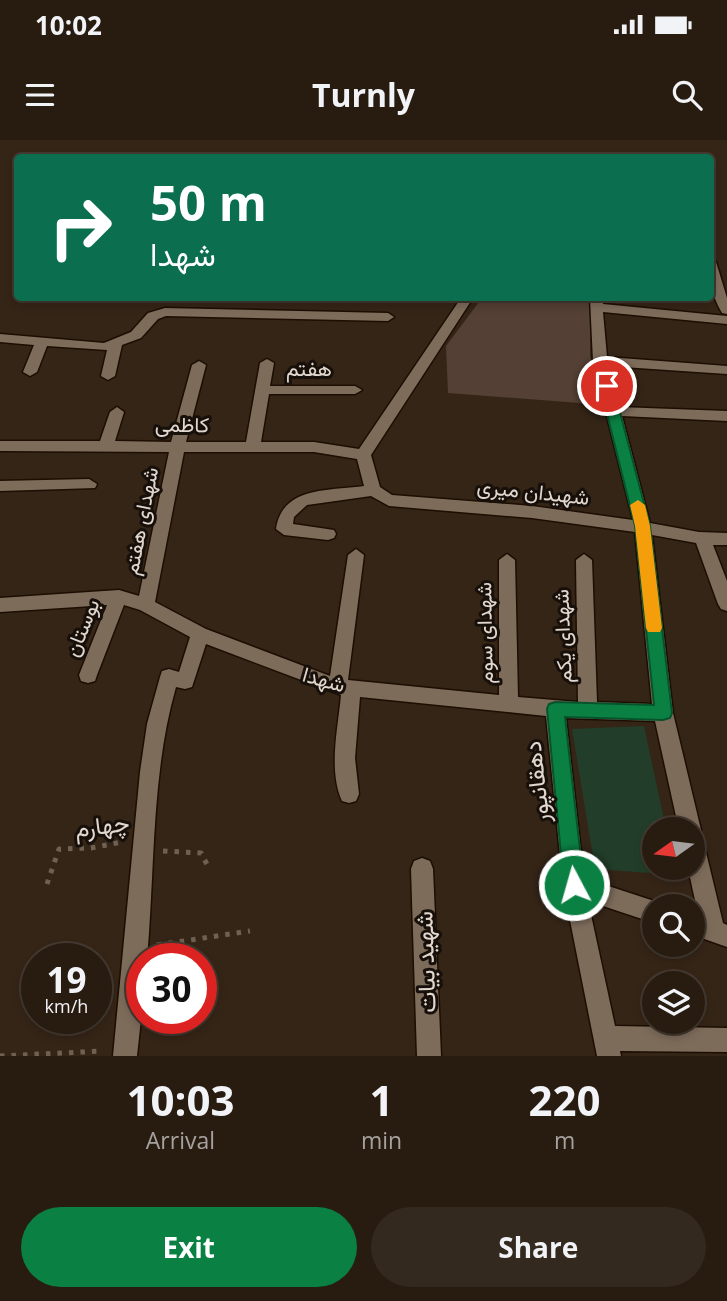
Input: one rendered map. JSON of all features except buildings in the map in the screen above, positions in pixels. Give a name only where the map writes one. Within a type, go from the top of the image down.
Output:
[{"type":"street","points":[[714,275],[724,306]]},
{"type":"street","points":[[328,534],[284,529],[286,515],[302,500],[373,490],[363,455],[465,301]]},
{"type":"street","points":[[687,817],[663,713],[643,526],[600,361],[596,302],[727,320]]},
{"type":"street","points":[[0,338],[105,347],[136,335],[153,316],[165,312],[388,317]]},
{"type":"street","points":[[30,372],[42,342]]},
{"type":"street","points":[[108,376],[116,342]]},
{"type":"street","points":[[600,361],[727,370]]},
{"type":"street","points":[[253,447],[267,363]]},
{"type":"street","name":"شهدای هفتم","points":[[146,605],[178,445],[199,365]]},
{"type":"street","name":"هفتم","points":[[263,390],[355,390]]},
{"type":"street","points":[[614,411],[727,416]]},
{"type":"street","points":[[106,445],[117,412]]},
{"type":"street","name":"کاظمی","points":[[0,446],[314,447],[363,455]]},
{"type":"street","points":[[0,486],[89,484]]},
{"type":"street","name":"شهیدان میری","points":[[373,490],[388,500],[509,508],[643,526],[704,540],[727,539]]},
{"type":"street","points":[[704,540],[727,604]]},
{"type":"street","points":[[349,794],[345,758],[344,688],[356,555]]},
{"type":"street","name":"شهدای سوم","points":[[507,560],[509,705]]},
{"type":"street","name":"شهدای یکم","points":[[584,560],[588,710]]},
{"type":"street","name":"شهدا","points":[[0,605],[119,597],[146,605],[200,634],[258,658],[344,688],[555,709],[663,713]]},
{"type":"street","name":"بوستان","points":[[88,675],[119,597]]},
{"type":"street","points":[[138,943],[149,763],[159,706],[169,677],[185,681],[200,634]]},
{"type":"street","name":"دهقانپور","points":[[555,709],[574,885],[608,1047]]},
{"type":"street","name":"شهید بیات","points":[[422,869],[429,1056]]},
{"type":"street","points":[[701,880],[711,930]]},
{"type":"street","points":[[574,885],[642,908]]},
{"type":"street","points":[[125,1053],[127,1034]]},
{"type":"street","points":[[608,1047],[727,1040]]},
{"type":"path","points":[[144,844],[201,853],[210,870]]},
{"type":"path","name":"چهارم","points":[[47,884],[59,849],[144,844]]},
{"type":"path","points":[[171,943],[250,931]]},
{"type":"path","points":[[0,1056],[125,1053]]},
{"type":"green space","points":[[644,726],[663,817],[642,817],[642,872],[595,869],[572,729]]},
{"type":"slow traffic","points":[[638,505],[643,526],[654,628]]},
{"type":"route","points":[[574,885],[555,709],[663,713],[643,526],[607,386]]}]
